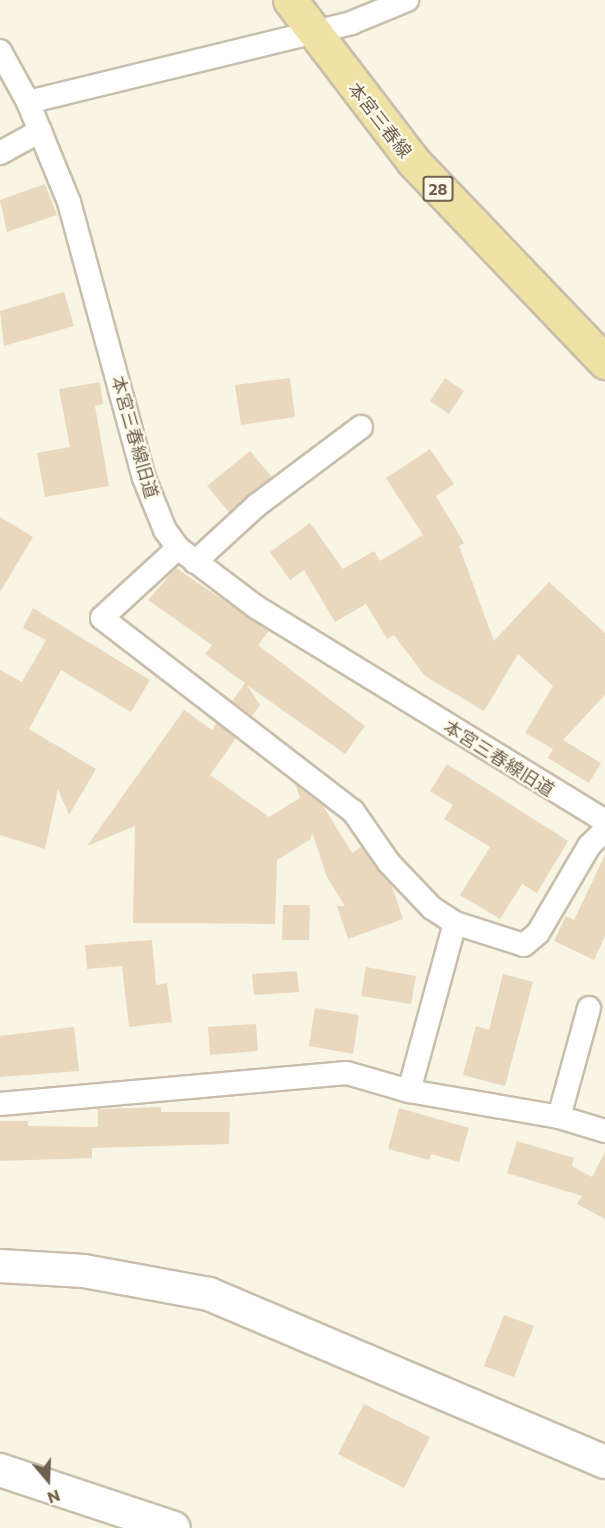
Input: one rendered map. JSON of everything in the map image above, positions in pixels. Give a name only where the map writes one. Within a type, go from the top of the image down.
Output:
[{"type":"main road","name":"本宮三春線","points":[[290,0],[312,33],[413,161],[605,363]]},
{"type":"street","points":[[28,102],[312,33],[407,0]]},
{"type":"street","name":"本宮三春線旧道","points":[[3,64],[28,102],[69,202],[144,478],[165,530],[186,555],[266,613],[605,821]]},
{"type":"street","points":[[0,153],[40,131]]},
{"type":"street","points":[[361,427],[102,618],[353,811],[388,863],[432,908],[455,924],[524,945],[537,933],[589,846],[605,830]]},
{"type":"street","points":[[409,1091],[455,924]]},
{"type":"street","points":[[559,1117],[589,1008]]},
{"type":"street","points":[[0,1104],[347,1073],[409,1091],[559,1117],[605,1131]]},
{"type":"street","points":[[0,1266],[96,1272],[209,1294],[605,1462]]},
{"type":"street","points":[[0,1470],[174,1528]]},
{"type":"building","points":[[45,184],[57,215],[7,232],[0,200]]},
{"type":"building","points":[[64,292],[74,326],[4,346],[0,311]]},
{"type":"building","points":[[290,378],[295,417],[241,425],[235,385]]},
{"type":"building","points":[[445,378],[464,391],[449,414],[430,401]]},
{"type":"building","points":[[100,382],[103,404],[95,406],[109,486],[45,497],[37,453],[70,447],[59,389]]},
{"type":"building","points":[[430,449],[454,484],[436,496],[464,543],[459,546],[494,641],[549,582],[605,633],[605,695],[563,740],[601,763],[589,783],[548,758],[553,749],[525,733],[553,686],[518,654],[484,711],[425,676],[394,635],[387,639],[366,604],[335,622],[304,570],[290,580],[270,552],[310,523],[343,569],[374,551],[380,561],[423,535],[386,478]]},
{"type":"building","points":[[250,451],[272,477],[229,512],[207,486]]},
{"type":"building","points":[[0,517],[33,537],[0,592]]},
{"type":"building","points":[[176,568],[269,631],[258,645],[365,726],[345,754],[247,685],[260,705],[252,716],[232,701],[245,683],[205,654],[212,645],[148,600]]},
{"type":"building","points":[[33,608],[150,680],[131,712],[61,670],[29,729],[96,769],[69,815],[58,789],[45,849],[0,835],[0,670],[22,682],[46,640],[23,628]]},
{"type":"building","points":[[184,710],[212,730],[217,723],[236,738],[210,775],[269,817],[300,798],[295,783],[322,804],[352,853],[361,847],[391,884],[403,919],[348,939],[337,906],[345,906],[327,877],[312,832],[311,839],[277,860],[275,924],[133,923],[135,826],[87,846]]},
{"type":"building","points":[[447,764],[568,841],[537,893],[522,884],[500,919],[460,895],[490,847],[444,819],[453,805],[430,791]]},
{"type":"building","points":[[605,855],[605,936],[594,960],[554,941],[566,916],[574,920]]},
{"type":"building","points":[[283,905],[310,905],[309,940],[282,940]]},
{"type":"building","points":[[152,940],[156,985],[167,983],[172,1022],[129,1027],[122,966],[87,969],[85,945]]},
{"type":"building","points":[[366,967],[416,976],[411,1004],[361,996]]},
{"type":"building","points":[[297,971],[299,992],[254,995],[252,974]]},
{"type":"building","points":[[503,974],[533,982],[505,1086],[463,1075],[476,1026],[489,1030]]},
{"type":"building","points":[[315,1008],[359,1015],[353,1054],[309,1046]]},
{"type":"building","points":[[256,1024],[258,1051],[210,1055],[208,1027]]},
{"type":"building","points":[[74,1027],[79,1071],[0,1077],[0,1036]]},
{"type":"building","points":[[161,1107],[161,1112],[230,1112],[229,1144],[92,1148],[92,1158],[0,1161],[0,1121],[28,1121],[28,1126],[98,1127],[98,1109]]},
{"type":"building","points":[[399,1108],[469,1128],[459,1162],[431,1154],[429,1160],[388,1149]]},
{"type":"building","points":[[517,1141],[574,1158],[572,1166],[592,1177],[605,1152],[605,1219],[577,1204],[582,1196],[507,1173]]},
{"type":"building","points":[[504,1315],[534,1326],[514,1377],[484,1366]]},
{"type":"building","points":[[364,1404],[430,1437],[404,1488],[338,1454]]}]
